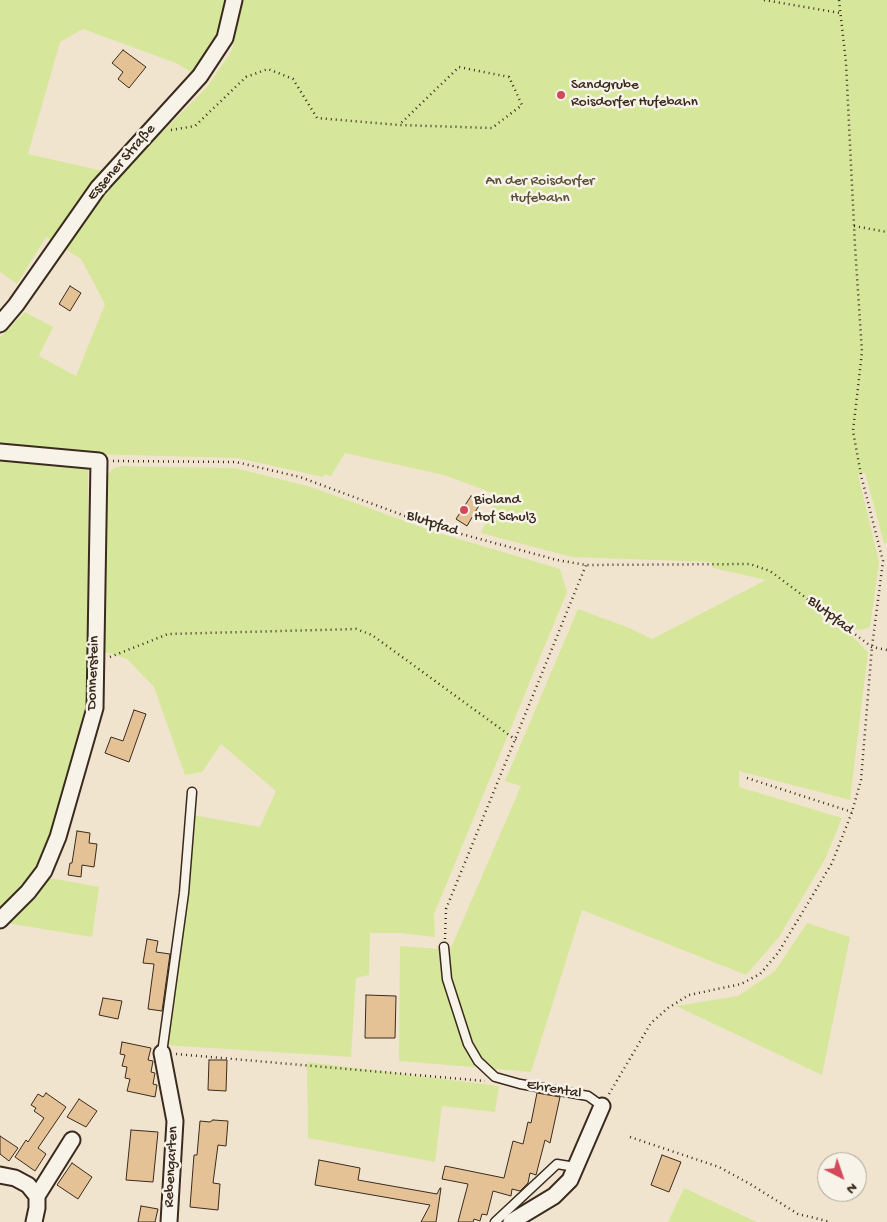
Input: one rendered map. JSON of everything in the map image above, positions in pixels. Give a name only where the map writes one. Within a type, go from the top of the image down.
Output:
[{"type":"street","name":"Essener Straße","points":[[0,324],[16,305],[98,188],[200,76],[225,38],[234,0]]},
{"type":"street","points":[[0,452],[99,461]]},
{"type":"street","name":"Donnerstein","points":[[0,920],[28,892],[44,871],[58,837],[95,708],[99,461]]},
{"type":"street","name":"Rebengarten","points":[[162,1053],[175,1121],[169,1222]]},
{"type":"street","name":"Ehrental","points":[[510,1222],[554,1196],[570,1180],[602,1106]]},
{"type":"street","points":[[34,1222],[37,1196],[72,1140]]},
{"type":"street","points":[[0,1175],[15,1178],[28,1185],[37,1196]]},
{"type":"lane","points":[[162,1053],[184,893],[192,792]]},
{"type":"lane","name":"Ehrental","points":[[444,947],[447,979],[468,1044],[478,1061],[495,1077],[520,1084],[588,1096],[602,1106]]},
{"type":"lane","points":[[495,1222],[557,1164],[575,1167]]},
{"type":"path","points":[[764,0],[840,13]]},
{"type":"path","points":[[602,1106],[651,1023],[668,1008],[689,995],[741,984],[760,974],[778,953],[832,863],[852,812],[861,780],[872,647],[883,561],[861,475],[853,431],[862,352],[846,62],[839,0]]},
{"type":"path","points":[[147,133],[194,126],[246,77],[268,69],[293,79],[317,118],[399,125],[492,128],[522,104],[509,77],[459,67],[399,125]]},
{"type":"path","points":[[854,226],[887,232]]},
{"type":"path","name":"Blutpfad","points":[[99,461],[236,462],[300,477],[432,526],[557,560],[586,565],[750,564],[770,571],[872,647]]},
{"type":"path","points":[[444,947],[446,910],[586,565]]},
{"type":"path","points":[[95,662],[168,634],[356,629],[372,635],[516,740]]},
{"type":"path","points":[[872,647],[887,650]]},
{"type":"path","points":[[747,778],[852,812]]},
{"type":"path","points":[[162,1053],[486,1081],[495,1077]]},
{"type":"path","points":[[630,1137],[719,1167],[798,1214],[831,1222]]},
{"type":"green space","name":"An der Roisdorfer Hufebahn","points":[[0,0],[227,0],[221,37],[194,74],[176,63],[83,29],[60,42],[28,154],[103,171],[132,159],[155,139],[207,87],[232,50],[243,0],[887,0],[887,543],[884,543],[865,473],[858,474],[879,562],[870,627],[860,630],[842,626],[868,652],[850,800],[739,771],[739,787],[842,818],[825,859],[779,937],[746,975],[582,910],[531,1072],[399,1061],[400,946],[450,950],[521,786],[505,781],[578,609],[627,627],[652,639],[766,580],[713,568],[711,562],[572,557],[481,533],[498,495],[444,475],[345,453],[331,476],[324,474],[323,477],[237,458],[88,454],[89,633],[86,705],[52,834],[36,869],[50,878],[99,887],[92,937],[0,922],[0,337],[25,312],[53,327],[39,356],[76,376],[105,304],[81,259],[46,237],[17,284],[0,272]]},
{"type":"green space","points":[[121,466],[235,468],[311,487],[432,531],[560,569],[567,592],[434,914],[435,937],[400,933],[370,933],[369,975],[356,978],[351,1057],[164,1045],[188,899],[193,815],[260,827],[276,791],[221,744],[202,772],[185,775],[154,687],[127,659],[102,651],[106,476],[114,468]]},
{"type":"green space","points":[[807,923],[850,937],[822,1075],[676,1006],[738,996],[775,971]]},
{"type":"green space","points":[[307,1062],[499,1086],[495,1112],[442,1106],[435,1162],[308,1138]]},
{"type":"green space","points":[[684,1188],[757,1222],[668,1222]]},
{"type":"building","points":[[123,50],[146,67],[129,88],[118,79],[123,72],[112,63]]},
{"type":"building","points":[[70,286],[81,293],[70,311],[59,304]]},
{"type":"building","points":[[471,496],[481,502],[467,526],[456,519]]},
{"type":"building","points":[[134,710],[146,714],[129,762],[105,753],[111,737],[123,741]]},
{"type":"building","points":[[77,831],[90,833],[89,843],[97,844],[94,867],[82,865],[81,877],[68,875],[70,863],[72,863]]},
{"type":"building","points":[[147,939],[158,941],[156,952],[170,954],[162,1011],[148,1009],[154,964],[143,963]]},
{"type":"building","points":[[366,995],[396,996],[395,1038],[365,1038]]},
{"type":"building","points":[[103,998],[122,1001],[118,1019],[99,1015]]},
{"type":"building","points":[[122,1042],[151,1048],[148,1060],[153,1061],[151,1072],[155,1073],[153,1084],[157,1085],[155,1097],[127,1091],[130,1079],[125,1078],[127,1067],[122,1066],[125,1055],[120,1054]]},
{"type":"building","points":[[209,1060],[227,1060],[226,1091],[208,1090]]},
{"type":"building","points":[[46,1093],[66,1107],[38,1148],[46,1154],[35,1171],[15,1157],[44,1118],[34,1111],[36,1108],[31,1105],[38,1094],[43,1097]]},
{"type":"building","points":[[537,1093],[560,1097],[550,1143],[545,1140],[536,1175],[530,1173],[528,1183],[520,1191],[512,1189],[511,1196],[493,1191],[487,1215],[482,1214],[480,1221],[474,1219],[473,1222],[458,1222],[468,1184],[442,1179],[445,1166],[504,1178],[513,1141],[523,1144],[528,1122],[531,1123]]},
{"type":"building","points":[[79,1099],[97,1111],[86,1127],[67,1117]]},
{"type":"building","points":[[213,1120],[228,1121],[226,1146],[218,1145],[213,1183],[220,1184],[218,1210],[190,1207],[194,1155],[197,1155],[200,1121],[210,1122]]},
{"type":"building","points":[[131,1130],[158,1132],[153,1182],[126,1180]]},
{"type":"building","points":[[0,1136],[18,1148],[9,1161],[0,1154]]},
{"type":"building","points":[[662,1155],[681,1162],[669,1192],[651,1185]]},
{"type":"building","points":[[319,1160],[360,1168],[358,1180],[437,1194],[441,1188],[436,1222],[421,1222],[430,1205],[315,1185]]},
{"type":"building","points":[[72,1163],[92,1177],[78,1199],[57,1185]]},
{"type":"building","points":[[141,1206],[158,1209],[155,1222],[138,1222]]},
{"type":"place","name":"Sandgrube Roisdorfer Hufebahn","points":[[561,95]]},
{"type":"place","name":"Bioland Hof Schulz","points":[[464,510]]}]
